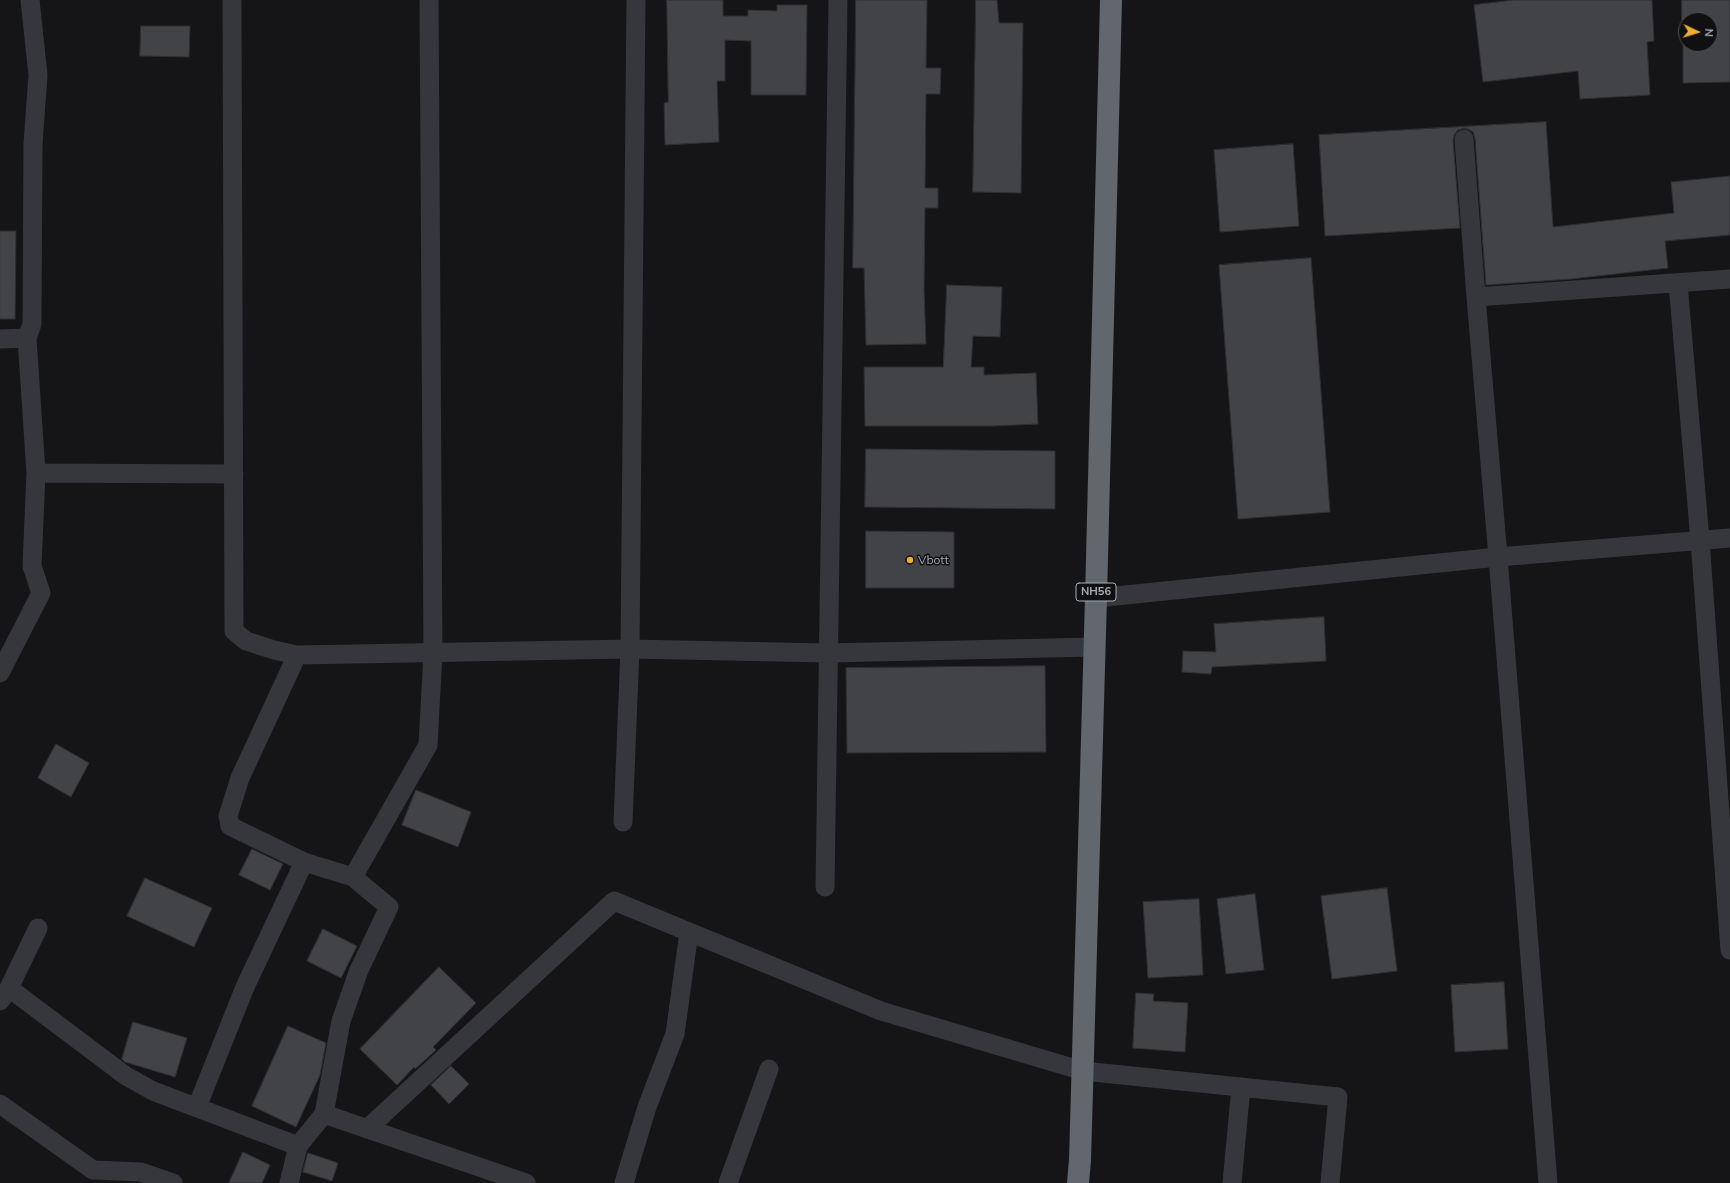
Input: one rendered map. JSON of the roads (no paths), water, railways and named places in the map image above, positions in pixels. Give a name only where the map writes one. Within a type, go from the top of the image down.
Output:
[{"type":"highway","name":"NH56","points":[[1078,1183],[1083,1071],[1111,0]]},
{"type":"street","points":[[0,673],[41,593],[32,566],[36,473],[27,338],[32,324],[34,144],[38,75],[30,0]]},
{"type":"street","points":[[232,0],[234,631],[246,640],[274,650],[297,655],[630,649],[828,654],[1094,647]]},
{"type":"street","points":[[353,877],[428,745],[433,653],[429,0]]},
{"type":"street","points":[[623,822],[630,649],[636,0]]},
{"type":"street","points":[[825,887],[838,0]]},
{"type":"street","points":[[1464,139],[1548,1183]]},
{"type":"street","points":[[1476,297],[1730,279]]},
{"type":"street","points":[[1678,283],[1725,811],[1730,950]]},
{"type":"street","points":[[0,338],[27,338]]},
{"type":"street","points":[[36,473],[234,474]]},
{"type":"street","points":[[1096,598],[1498,557],[1730,538]]},
{"type":"street","points":[[289,1183],[298,1146],[324,1114],[341,1021],[359,970],[389,907],[353,877],[304,862],[230,826],[228,816],[240,778],[297,655]]},
{"type":"street","points":[[197,1108],[245,988],[304,862]]},
{"type":"street","points":[[367,1129],[614,901],[881,1011],[1083,1071],[1338,1097],[1330,1183]]},
{"type":"street","points":[[38,928],[5,995],[126,1076],[153,1091],[298,1146]]},
{"type":"street","points":[[624,1183],[647,1107],[675,1034],[689,932]]},
{"type":"street","points":[[728,1183],[769,1069]]},
{"type":"street","points":[[1232,1183],[1241,1087]]},
{"type":"street","points":[[0,1104],[93,1170],[140,1172],[173,1183]]},
{"type":"street","points":[[324,1114],[526,1183]]},
{"type":"place","name":"Vbott","points":[[910,560]]}]
